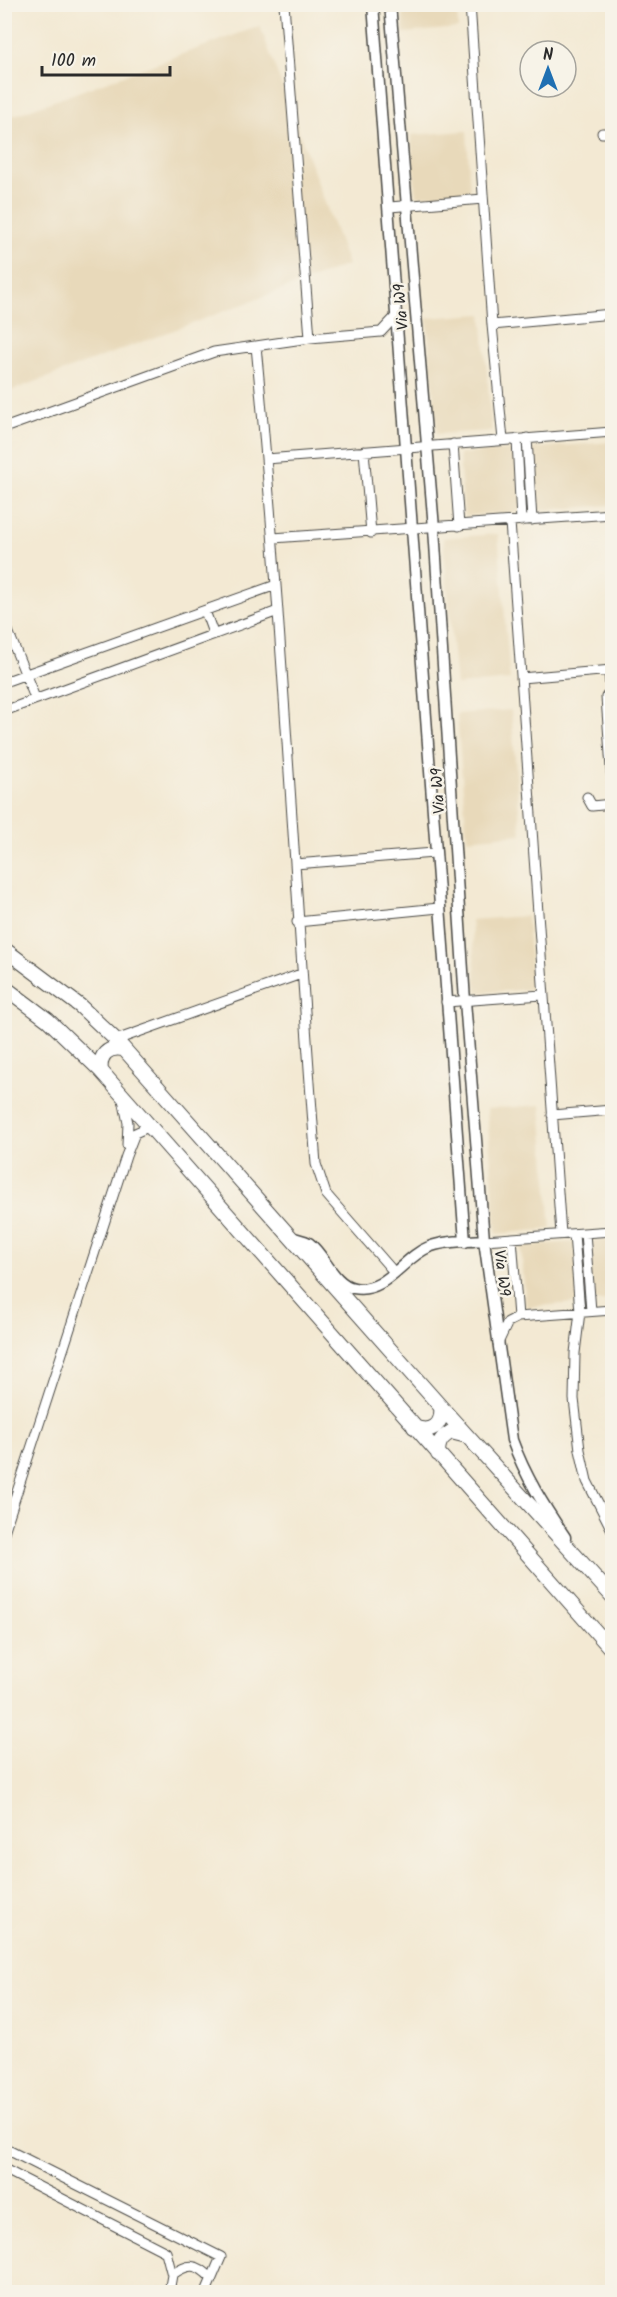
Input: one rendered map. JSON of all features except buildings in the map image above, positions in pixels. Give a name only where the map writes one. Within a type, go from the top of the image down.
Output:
[{"type":"main road","points":[[4,949],[80,1006],[120,1044],[441,1407],[612,1596]]},
{"type":"main road","points":[[8,993],[48,1020],[101,1071],[612,1650]]},
{"type":"main road","points":[[101,1071],[100,1060],[104,1054],[120,1044]]},
{"type":"main road","points":[[414,1427],[430,1430],[437,1426],[442,1419],[441,1407]]},
{"type":"main road","points":[[438,1454],[438,1444],[442,1437],[451,1432],[467,1436]]},
{"type":"street","points":[[284,4],[310,338]]},
{"type":"street","name":"Via W9","points":[[373,4],[390,207],[434,853],[465,1242]]},
{"type":"street","name":"Via W9","points":[[390,4],[428,446],[465,1001],[484,1240],[507,1414],[521,1467],[579,1557]]},
{"type":"street","points":[[470,4],[492,325],[503,440]]},
{"type":"street","points":[[390,207],[483,199]]},
{"type":"street","points":[[492,325],[612,314]]},
{"type":"street","points":[[4,428],[214,352],[310,338],[381,332],[397,315]]},
{"type":"street","points":[[381,332],[399,346]]},
{"type":"street","points":[[256,346],[273,538],[297,922],[320,1179],[326,1194],[394,1272]]},
{"type":"street","points":[[267,459],[612,432]]},
{"type":"street","points":[[527,438],[532,520]]},
{"type":"street","points":[[517,439],[521,521]]},
{"type":"street","points":[[453,444],[459,526]]},
{"type":"street","points":[[364,451],[371,533]]},
{"type":"street","points":[[273,538],[371,533],[612,514]]},
{"type":"street","points":[[510,522],[542,995],[561,1234]]},
{"type":"street","points":[[4,682],[276,585]]},
{"type":"street","points":[[205,611],[213,633]]},
{"type":"street","points":[[6,708],[278,611]]},
{"type":"street","points":[[4,621],[24,674],[32,686],[35,699]]},
{"type":"street","points":[[521,678],[610,670],[611,691],[606,697],[612,783]]},
{"type":"street","points":[[587,797],[592,806],[612,804]]},
{"type":"street","points":[[295,864],[434,853]]},
{"type":"street","points":[[297,922],[439,908]]},
{"type":"street","points":[[441,933],[452,927],[461,930]]},
{"type":"street","points":[[120,1044],[302,974]]},
{"type":"street","points":[[446,1002],[542,995]]},
{"type":"street","points":[[449,1045],[462,1049],[469,1047]]},
{"type":"street","points":[[121,1094],[128,1123],[126,1156]]},
{"type":"street","points":[[552,1115],[612,1110]]},
{"type":"street","points":[[4,1532],[126,1156],[135,1133],[146,1128],[153,1131]]},
{"type":"street","points":[[290,1236],[309,1243],[339,1279],[352,1288],[378,1285],[428,1247],[484,1240],[612,1231]]},
{"type":"street","points":[[585,1233],[591,1311]]},
{"type":"street","points":[[574,1234],[580,1312],[575,1353],[574,1399],[580,1450],[587,1481],[612,1530]]},
{"type":"street","points":[[512,1238],[518,1317]]},
{"type":"street","points":[[498,1346],[508,1322],[518,1317],[612,1310]]},
{"type":"street","points":[[4,2148],[221,2257],[206,2292]]},
{"type":"street","points":[[4,2169],[166,2252],[172,2275],[169,2292]]},
{"type":"street","points":[[166,2252],[180,2237]]},
{"type":"street","points":[[172,2275],[184,2266],[192,2265],[203,2270],[211,2278]]},
{"type":"shaded area","points":[[402,5],[457,5],[458,28],[404,33]]},
{"type":"shaded area","points":[[260,26],[348,265],[5,393],[4,96],[12,116]]},
{"type":"shaded area","points":[[467,131],[470,193],[416,196],[411,135]]},
{"type":"shaded area","points":[[482,314],[492,431],[437,434],[427,318]]},
{"type":"shaded area","points":[[612,442],[612,505],[464,516],[459,454]]},
{"type":"shaded area","points":[[498,534],[510,680],[456,685],[443,538]]},
{"type":"shaded area","points":[[511,710],[521,834],[467,839],[457,714]]},
{"type":"shaded area","points":[[527,916],[532,989],[477,993],[471,920]]},
{"type":"shaded area","points":[[541,1105],[551,1229],[496,1234],[487,1109]]},
{"type":"shaded area","points":[[612,1239],[612,1300],[526,1307],[521,1246]]}]
